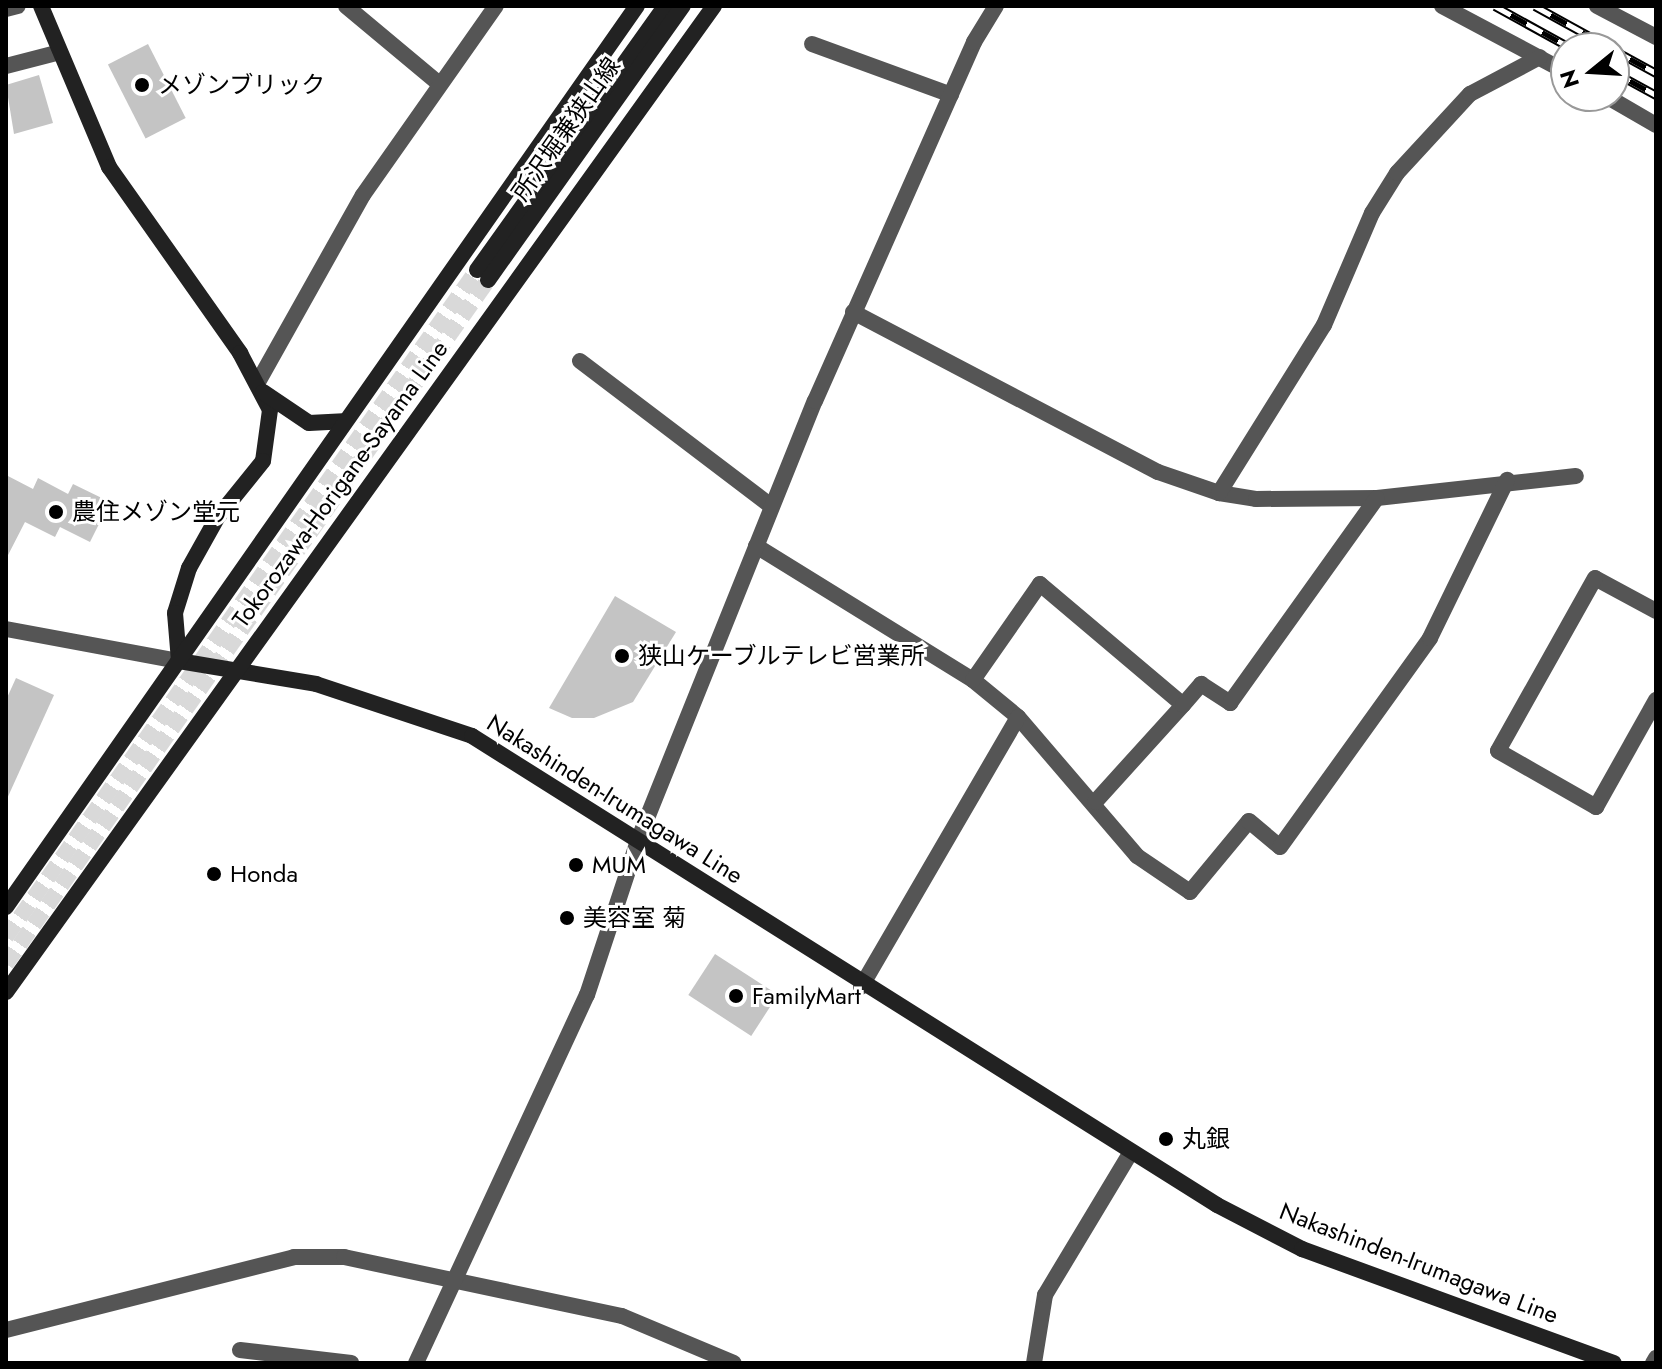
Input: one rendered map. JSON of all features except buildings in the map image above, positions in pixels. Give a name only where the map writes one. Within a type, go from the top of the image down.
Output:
[{"type":"main road","points":[[41,6],[56,53],[109,167],[260,386],[270,410],[269,447],[189,568],[175,613],[179,661]]},
{"type":"main road","name":"Tokorozawa-Horigane-Sayama Line","points":[[6,907],[343,421],[637,6]]},
{"type":"main road","name":"所沢堀兼狭山線","points":[[665,6],[483,275],[683,6]]},
{"type":"main road","name":"Tokorozawa-Horigane-Sayama Line","points":[[6,992],[714,6]]},
{"type":"main road","points":[[260,386],[309,423],[343,421]]},
{"type":"main road","name":"Nakashinden-Irumagawa Line","points":[[179,661],[316,684],[472,736],[639,838],[861,987],[1129,1155],[1302,1249],[1614,1363]]},
{"type":"street","points":[[6,9],[18,6]]},
{"type":"street","points":[[346,6],[438,83]]},
{"type":"street","points":[[260,386],[363,195],[438,83],[496,6]]},
{"type":"street","points":[[416,1363],[587,995],[639,838],[771,506],[853,312],[951,95],[996,6]]},
{"type":"street","points":[[1442,6],[1550,63]]},
{"type":"street","points":[[1597,6],[1656,37]]},
{"type":"street","points":[[812,44],[951,95]]},
{"type":"street","points":[[6,66],[56,53]]},
{"type":"street","points":[[1219,493],[1324,325],[1372,213],[1397,173],[1470,94],[1540,57]]},
{"type":"street","points":[[1630,110],[1656,125]]},
{"type":"street","points":[[853,312],[1158,472],[1219,493],[1256,499],[1377,498],[1507,480],[1576,476]]},
{"type":"street","points":[[580,361],[771,506]]},
{"type":"street","points":[[756,546],[973,680],[1018,717],[1095,802],[1137,856],[1190,892],[1249,821],[1280,847],[1430,638],[1507,480]]},
{"type":"street","points":[[1095,802],[1201,684],[1230,703],[1377,498]]},
{"type":"street","points":[[1656,611],[1595,578],[1498,751],[1596,807],[1656,700]]},
{"type":"street","points":[[973,680],[1040,584],[1183,705]]},
{"type":"street","points":[[6,629],[179,661]]},
{"type":"street","points":[[861,987],[1018,717]]},
{"type":"street","points":[[1034,1363],[1045,1295],[1129,1155]]},
{"type":"street","points":[[6,1330],[294,1257],[395,1264],[456,1282],[622,1316],[734,1363]]},
{"type":"street","points":[[240,1350],[351,1363]]},
{"type":"street","points":[[1653,1363],[1656,1358]]},
{"type":"tunnel","points":[[6,937],[477,270]]},
{"type":"tunnel","points":[[6,964],[488,280]]},
{"type":"railway","points":[[1495,6],[1550,36]]},
{"type":"railway","points":[[1535,6],[1582,32]]},
{"type":"railway","points":[[1630,59],[1656,73]]},
{"type":"railway","points":[[1630,81],[1656,95]]},
{"type":"place","name":"メゾンブリック","points":[[142,85]]},
{"type":"place","name":"農住メゾン堂元","points":[[56,512]]},
{"type":"place","name":"狭山ケーブルテレビ営業所","points":[[622,656]]},
{"type":"place","name":"MUM","points":[[576,865]]},
{"type":"place","name":"Honda","points":[[214,874]]},
{"type":"place","name":"美容室 菊","points":[[567,918]]},
{"type":"place","name":"FamilyMart","points":[[736,996]]},
{"type":"place","name":"丸銀","points":[[1166,1139]]}]
